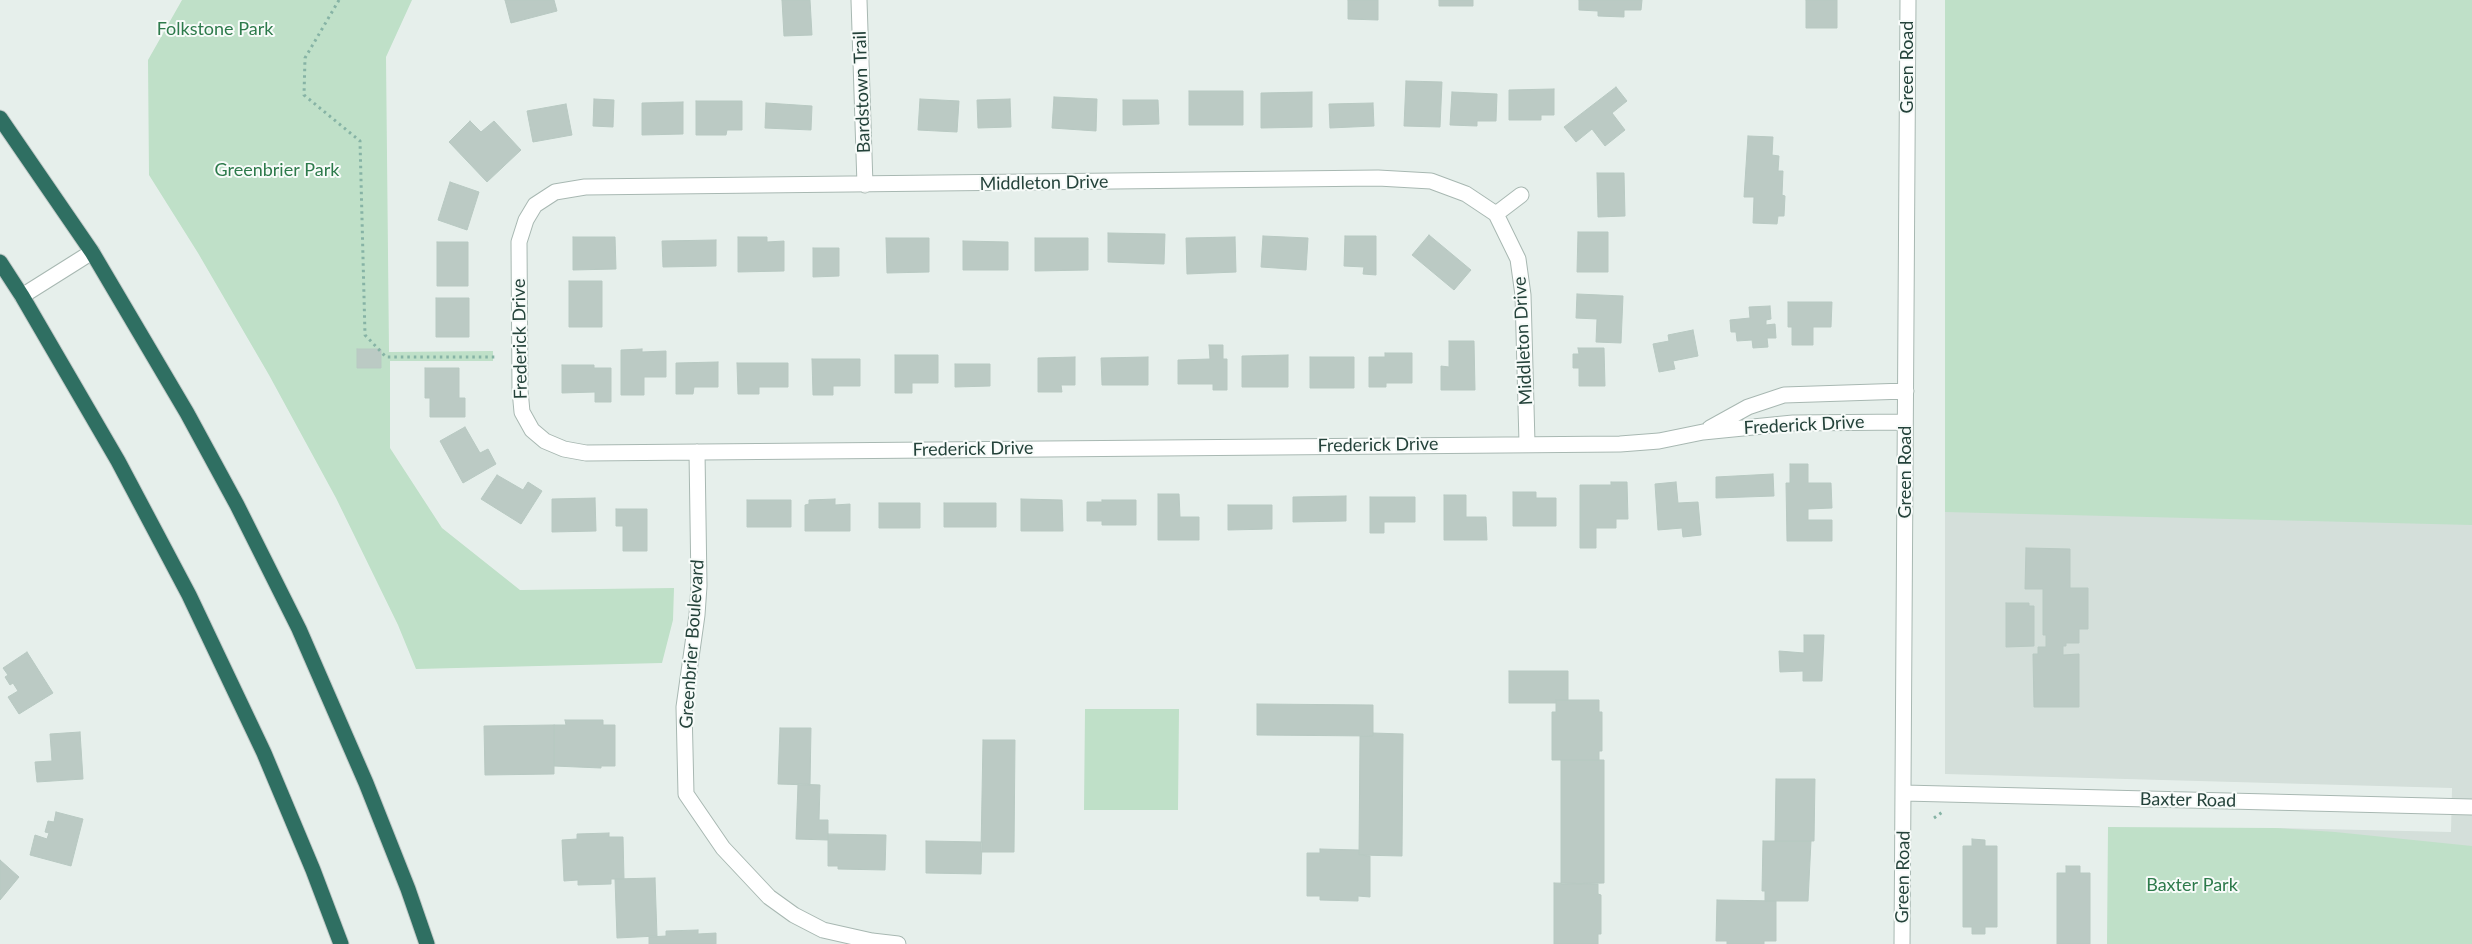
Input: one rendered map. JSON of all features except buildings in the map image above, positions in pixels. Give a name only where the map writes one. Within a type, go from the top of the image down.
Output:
[{"type":"highway","points":[[0,118],[92,252],[192,422],[237,505],[299,628],[366,783],[408,889],[427,944]]},
{"type":"highway","points":[[0,262],[22,296],[118,461],[189,595],[264,753],[313,870],[340,944]]},
{"type":"street","name":"Bardstown Trail","points":[[859,0],[864,185]]},
{"type":"street","name":"Green Road","points":[[1902,944],[1908,0]]},
{"type":"street","name":"Middleton Drive","points":[[585,187],[1396,179],[1431,181],[1466,194],[1496,214],[1518,259],[1523,295],[1527,443]]},
{"type":"street","name":"Frederick Drive","points":[[585,187],[555,192],[535,205],[526,220],[519,242],[520,390],[522,412],[532,430],[545,440],[564,448],[586,453],[1630,443],[1659,441],[1703,432],[1793,423],[1905,422]]},
{"type":"street","points":[[1496,214],[1521,195]]},
{"type":"street","points":[[22,296],[92,252]]},
{"type":"street","name":"Frederick Drive","points":[[1703,432],[1748,407],[1784,395],[1906,391]]},
{"type":"street","name":"Greenbrier Boulevard","points":[[697,452],[699,586],[697,615],[688,666],[684,707],[686,794],[723,848],[769,897],[794,915],[822,930],[872,941],[898,944]]},
{"type":"street","name":"Baxter Road","points":[[1904,793],[2472,807]]},
{"type":"path","points":[[339,0],[306,58],[304,95],[360,141],[365,335],[386,357],[495,357]]},
{"type":"shaded area","points":[[1945,0],[2472,0],[2472,944],[2276,828],[2451,832],[2452,788],[1945,774]]},
{"type":"green space","name":"Greenbrier Park","points":[[182,0],[412,0],[386,57],[389,352],[493,351],[493,361],[390,361],[390,448],[442,528],[520,590],[674,588],[673,620],[662,663],[416,669],[398,625],[336,498],[269,375],[198,253],[149,175],[148,60]]},
{"type":"green space","points":[[1945,0],[2472,0],[2472,525],[1945,512]]},
{"type":"green space","points":[[1085,709],[1179,709],[1178,810],[1084,810]]},
{"type":"green space","name":"Baxter Park","points":[[2108,827],[2276,828],[2472,846],[2472,944],[2107,944]]},
{"type":"park label","name":"Folkstone Park","points":[[215,29]]}]
